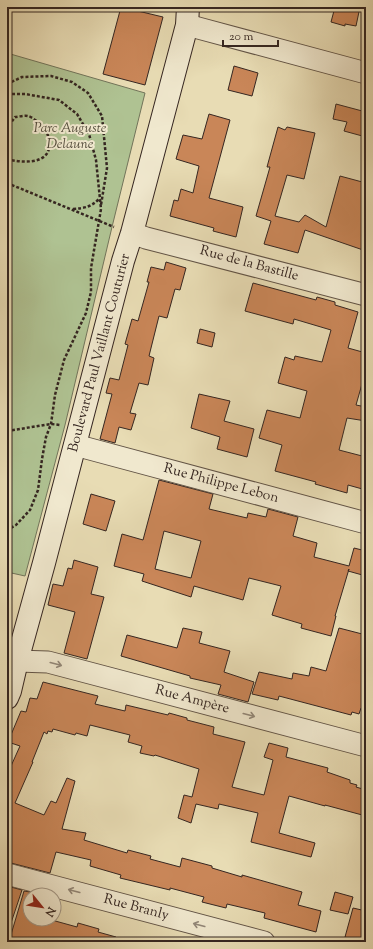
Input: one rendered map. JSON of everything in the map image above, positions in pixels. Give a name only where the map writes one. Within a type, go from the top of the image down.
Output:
[{"type":"street","points":[[187,16],[366,73]]},
{"type":"street","name":"Boulevard Paul Vaillant Couturier","points":[[7,698],[10,691],[12,660],[37,592],[121,269],[132,233],[187,16]]},
{"type":"street","name":"Rue de la Bastille","points":[[132,233],[366,295]]},
{"type":"street","name":"Rue Philippe Lebon","points":[[77,437],[366,523]]},
{"type":"street","name":"Rue Ampère","points":[[12,660],[48,662],[366,746]]},
{"type":"street","name":"Rue Branly","points":[[7,874],[264,942]]},
{"type":"path","points":[[7,530],[16,525],[30,510],[38,490],[46,437],[51,424],[55,395],[64,360],[86,313],[91,292],[91,268],[107,168],[102,116],[88,93],[72,82],[51,76],[22,77],[9,83]]},
{"type":"path","points":[[7,94],[25,94],[59,100],[77,114],[89,134],[96,160],[101,209]]},
{"type":"path","points":[[7,159],[14,161],[34,161],[44,157],[50,148],[48,133],[39,123],[28,116],[15,117],[8,127],[8,133]]},
{"type":"path","points":[[7,184],[132,233]]},
{"type":"path","points":[[72,210],[94,205],[100,199]]},
{"type":"path","points":[[7,431],[51,424],[65,425],[77,437]]},
{"type":"green space","name":"Parc Auguste Delaune","points":[[7,53],[145,93],[65,425],[25,576],[7,572]]},
{"type":"building","points":[[121,7],[163,17],[145,85],[103,74]]},
{"type":"building","points":[[335,7],[360,7],[356,26],[345,24],[345,26],[331,22]]},
{"type":"building","points":[[234,66],[258,73],[252,96],[228,90]]},
{"type":"building","points":[[336,104],[366,112],[366,137],[344,131],[347,122],[333,119]]},
{"type":"building","points":[[209,114],[230,120],[209,198],[243,207],[236,237],[213,231],[214,228],[170,216],[174,200],[178,201],[181,189],[193,193],[199,166],[176,159],[183,135],[202,139]]},
{"type":"building","points":[[278,127],[285,130],[287,127],[315,133],[304,179],[287,175],[275,216],[299,222],[305,215],[326,227],[340,176],[366,183],[366,251],[305,230],[298,253],[264,244],[271,221],[256,216],[270,167],[267,167]]},
{"type":"building","points":[[166,262],[186,268],[180,290],[175,289],[167,318],[159,316],[149,356],[154,358],[148,385],[139,383],[130,413],[136,414],[131,430],[119,427],[115,443],[100,439],[112,394],[106,393],[110,378],[119,380],[128,345],[125,344],[132,319],[138,321],[149,282],[147,282],[151,267],[164,270]]},
{"type":"building","points":[[253,283],[316,300],[317,297],[335,302],[335,305],[358,312],[348,348],[366,353],[366,370],[356,405],[366,407],[366,421],[347,418],[339,450],[366,457],[366,490],[348,485],[347,493],[315,484],[316,482],[275,471],[282,445],[259,438],[267,410],[300,418],[307,391],[278,383],[285,357],[294,360],[295,356],[322,362],[331,330],[294,319],[293,324],[245,311]]},
{"type":"building","points":[[200,329],[215,333],[212,347],[197,343]]},
{"type":"building","points":[[199,394],[230,401],[224,421],[254,429],[247,457],[217,449],[220,437],[191,428]]},
{"type":"building","points":[[159,480],[213,494],[209,509],[247,518],[248,513],[266,517],[268,509],[298,517],[293,536],[317,543],[314,557],[349,566],[354,548],[366,551],[366,576],[348,571],[331,636],[301,628],[302,624],[272,615],[281,586],[249,578],[243,600],[194,586],[191,597],[142,581],[144,574],[114,566],[122,534],[143,540]],"holes":[[[164,531],[201,541],[191,578],[155,569]]]},
{"type":"building","points":[[91,494],[115,501],[106,531],[83,524]]},
{"type":"building","points":[[74,560],[98,567],[91,594],[104,597],[87,659],[64,653],[75,612],[48,605],[53,584],[63,586],[68,568],[72,569]]},
{"type":"building","points":[[183,628],[202,632],[199,643],[230,651],[224,672],[254,682],[248,702],[218,694],[221,685],[190,678],[190,676],[121,656],[127,635],[177,648]]},
{"type":"building","points":[[339,628],[366,635],[366,709],[361,708],[359,714],[352,712],[351,715],[279,696],[278,700],[252,694],[259,672],[292,679],[293,673],[309,676],[311,667],[326,671]]},
{"type":"building","points":[[43,682],[98,696],[95,704],[125,711],[126,705],[187,718],[187,720],[214,727],[213,734],[245,742],[232,787],[264,795],[273,760],[264,757],[269,743],[288,748],[286,757],[328,768],[327,772],[350,780],[350,783],[357,785],[356,787],[366,790],[366,816],[289,796],[279,833],[315,843],[311,857],[251,842],[258,813],[219,804],[218,809],[196,804],[191,823],[178,818],[184,795],[192,797],[199,769],[155,755],[140,753],[142,746],[128,742],[130,735],[90,725],[87,736],[76,733],[75,735],[53,729],[52,732],[48,731],[47,734],[44,732],[15,803],[44,815],[51,801],[56,803],[67,778],[75,781],[62,829],[86,833],[84,840],[127,853],[128,850],[151,856],[150,859],[180,867],[182,858],[212,866],[212,868],[242,877],[242,875],[302,892],[298,905],[321,911],[316,932],[264,918],[265,913],[227,904],[226,908],[202,902],[204,897],[170,888],[170,890],[120,878],[121,875],[90,866],[91,860],[56,852],[50,873],[7,862],[7,775],[20,746],[8,742],[21,711],[26,712],[30,698],[37,699]]},
{"type":"building","points":[[7,886],[22,890],[10,926],[7,926]]},
{"type":"building","points":[[335,892],[353,897],[348,914],[330,910]]},
{"type":"building","points":[[22,898],[22,927],[62,927],[62,923],[77,927],[78,923],[99,929],[98,932],[116,937],[115,942],[26,942],[10,938]]},
{"type":"building","points":[[353,908],[366,911],[366,942],[345,937]]}]
